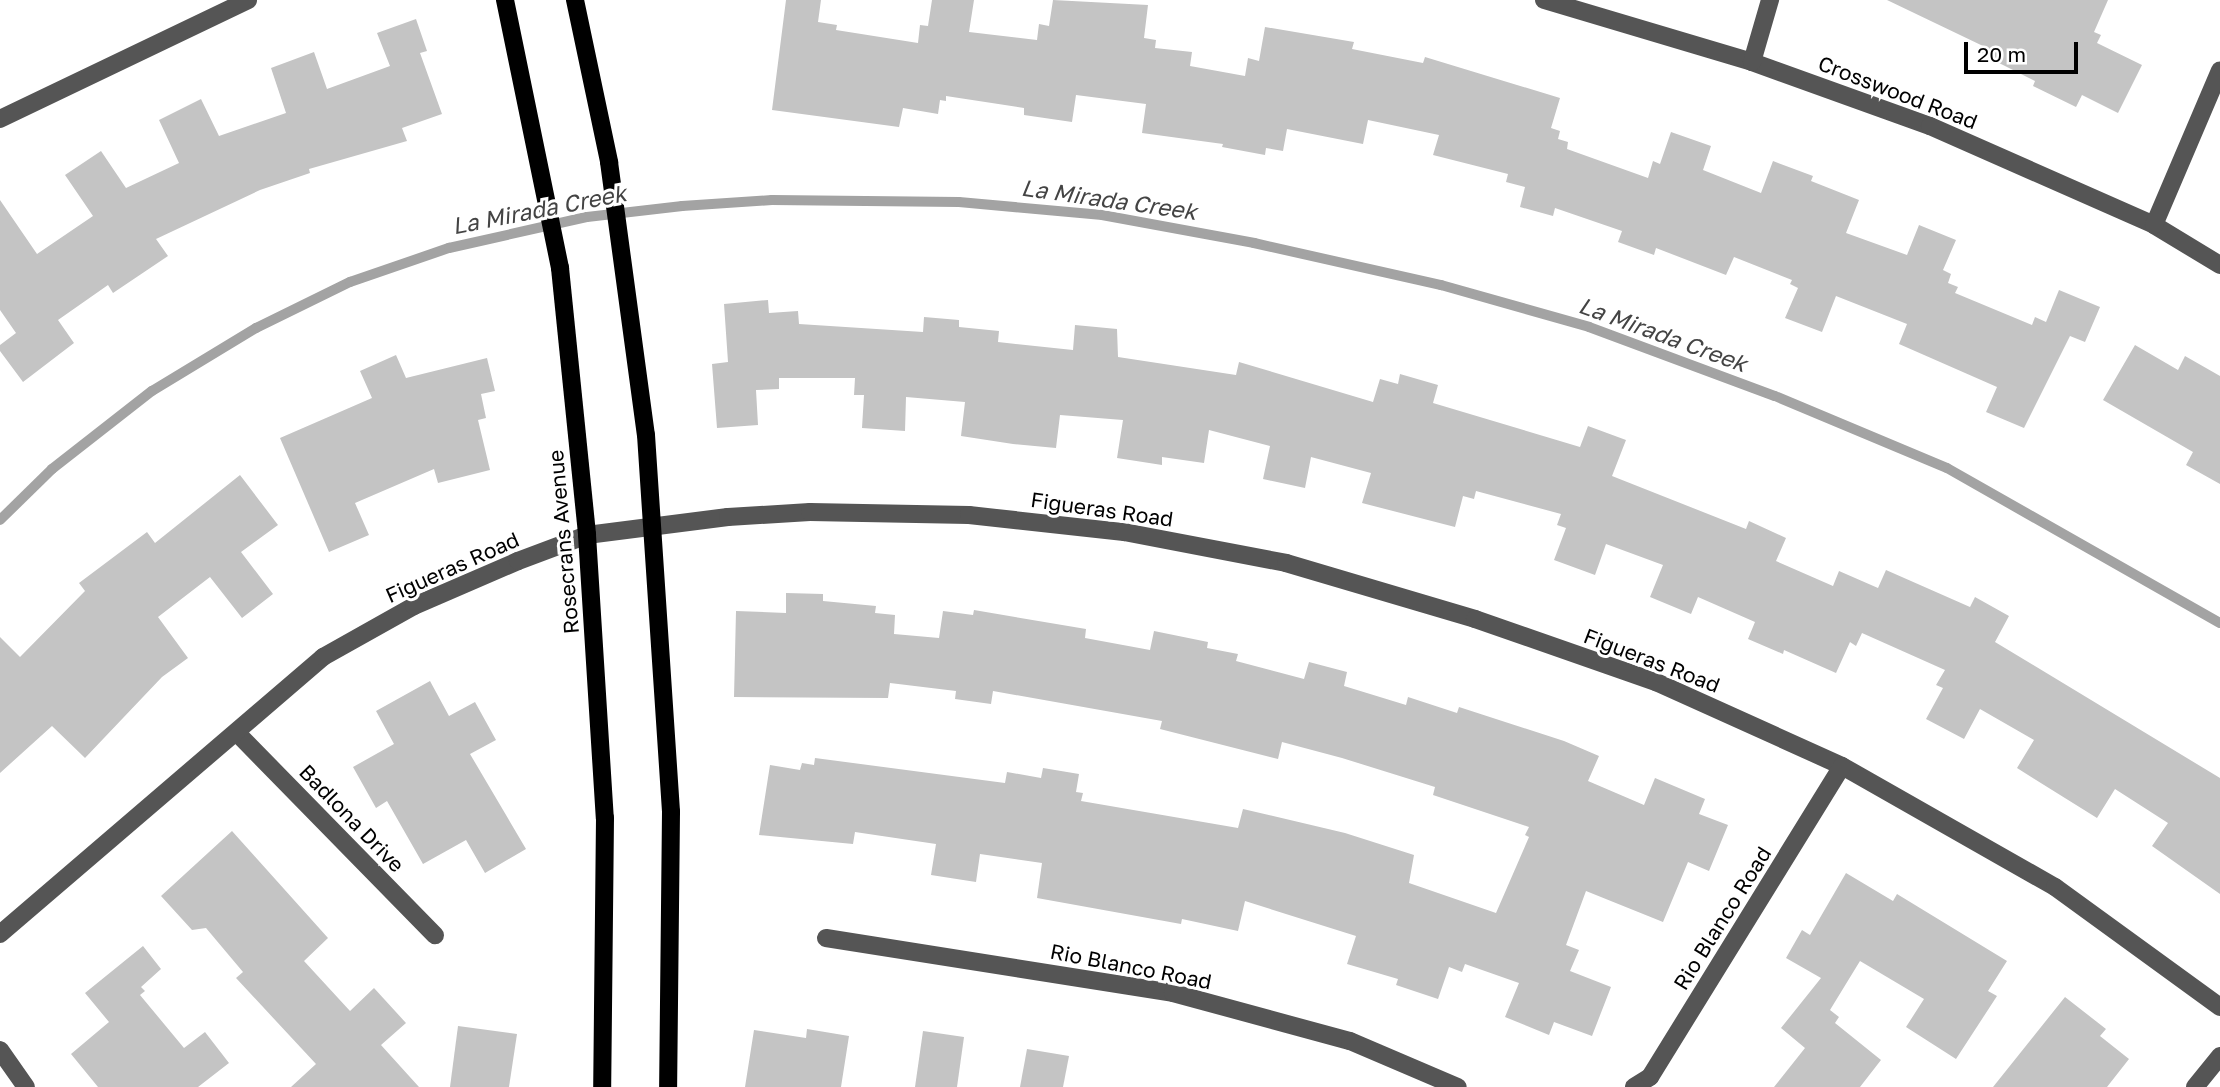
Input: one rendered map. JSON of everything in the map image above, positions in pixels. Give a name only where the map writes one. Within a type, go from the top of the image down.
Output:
[{"type":"main road","name":"Rosecrans Avenue","points":[[505,0],[560,268],[587,535],[605,818],[602,1087]]},
{"type":"main road","points":[[575,0],[609,162],[624,259],[653,528],[671,812],[668,1087]]},
{"type":"street","points":[[0,119],[248,0]]},
{"type":"street","name":"Crosswood Road","points":[[1544,0],[1752,62],[1930,126],[2154,225],[2220,265]]},
{"type":"street","points":[[1752,62],[1770,0]]},
{"type":"street","points":[[2154,225],[2220,70]]},
{"type":"street","name":"Figueras Road","points":[[0,934],[334,651],[414,606],[587,535],[729,517],[810,512],[969,515],[1124,532],[1286,563],[1475,619],[1656,682],[1842,766],[2056,887],[2220,1007]]},
{"type":"street","name":"Badlona Drive","points":[[237,733],[435,935]]},
{"type":"street","name":"Rio Blanco Road","points":[[1634,1087],[1650,1077],[1842,766]]},
{"type":"street","name":"Rio Blanco Road","points":[[826,938],[1173,993],[1350,1041],[1458,1087]]},
{"type":"street","points":[[0,1050],[26,1087]]},
{"type":"street","points":[[2195,1087],[2220,1056]]},
{"type":"building","points":[[786,0],[821,0],[818,22],[837,25],[836,30],[918,43],[920,25],[928,26],[932,0],[974,0],[969,32],[1037,40],[1039,24],[1049,26],[1053,0],[1148,5],[1144,38],[1156,40],[1155,48],[1192,52],[1190,66],[1245,76],[1248,58],[1259,61],[1265,27],[1354,42],[1352,49],[1423,63],[1425,57],[1560,98],[1551,128],[1560,131],[1558,139],[1568,142],[1567,149],[1648,178],[1653,161],[1660,164],[1671,132],[1711,146],[1703,170],[1761,193],[1773,161],[1813,176],[1811,181],[1859,200],[1846,233],[1907,255],[1919,225],[1956,240],[1943,270],[1951,274],[1948,283],[1958,287],[1955,293],[2032,325],[2035,317],[2046,322],[2059,290],[2100,307],[2085,342],[2070,336],[2024,428],[1986,412],[1997,387],[1899,344],[1907,324],[1836,296],[1822,332],[1785,318],[1798,288],[1790,284],[1792,280],[1734,257],[1726,275],[1656,248],[1654,255],[1618,242],[1622,231],[1555,208],[1553,216],[1520,207],[1525,187],[1506,182],[1508,174],[1433,155],[1439,135],[1368,120],[1363,144],[1287,129],[1283,151],[1266,148],[1265,155],[1222,147],[1223,144],[1142,133],[1146,104],[1076,95],[1072,122],[1024,115],[1024,108],[946,96],[946,101],[940,100],[938,114],[903,108],[899,127],[772,110]]},
{"type":"building","points":[[1887,0],[2108,0],[2094,32],[2101,35],[2097,43],[2142,65],[2118,113],[2082,95],[2076,107],[2033,86],[2035,81],[1979,53],[1983,46]]},
{"type":"building","points":[[416,19],[427,51],[420,53],[442,114],[402,128],[407,141],[309,169],[310,173],[260,190],[156,239],[168,256],[113,293],[108,285],[58,320],[74,343],[23,382],[0,351],[0,345],[16,333],[0,310],[0,200],[37,254],[93,216],[65,175],[101,151],[126,188],[179,163],[159,120],[201,99],[219,136],[286,113],[271,68],[314,52],[327,89],[390,66],[377,33]]},
{"type":"building","points":[[768,300],[769,313],[798,311],[799,324],[923,332],[924,317],[959,320],[959,327],[999,331],[998,342],[1073,350],[1075,325],[1117,329],[1118,357],[1236,375],[1239,362],[1373,402],[1380,379],[1398,384],[1400,374],[1438,385],[1433,403],[1580,447],[1588,426],[1626,440],[1612,476],[1746,529],[1749,521],[1786,538],[1776,561],[1833,586],[1839,571],[1878,588],[1886,570],[1970,607],[1975,597],[2009,616],[1995,642],[2220,778],[2220,894],[2152,846],[2168,823],[2115,789],[2097,818],[2017,768],[2034,740],[1980,709],[1964,739],[1926,719],[1943,688],[1936,685],[1945,670],[1862,633],[1856,646],[1850,642],[1836,673],[1784,650],[1783,654],[1748,639],[1755,622],[1698,597],[1691,614],[1650,597],[1663,565],[1606,544],[1595,575],[1554,560],[1566,528],[1557,525],[1561,514],[1476,491],[1474,499],[1463,496],[1455,527],[1362,503],[1371,473],[1311,457],[1305,488],[1263,479],[1270,446],[1209,430],[1204,463],[1162,457],[1162,465],[1117,458],[1123,420],[1060,415],[1056,448],[1013,444],[961,436],[965,402],[906,397],[905,431],[862,428],[864,395],[854,395],[855,378],[779,378],[779,389],[756,390],[758,425],[717,428],[712,364],[728,362],[724,304]]},
{"type":"building","points":[[2135,345],[2178,370],[2185,356],[2220,376],[2220,484],[2186,465],[2193,452],[2103,400]]},
{"type":"building","points":[[396,355],[406,378],[487,358],[495,391],[481,394],[486,418],[478,420],[490,470],[438,483],[434,469],[355,503],[369,535],[329,552],[280,438],[372,398],[360,371]]},
{"type":"building","points":[[240,475],[278,525],[241,552],[273,594],[242,618],[210,577],[158,617],[188,658],[162,677],[85,758],[52,726],[0,773],[0,637],[20,657],[85,591],[79,583],[147,532],[155,543]]},
{"type":"building","points":[[786,593],[823,594],[823,601],[876,606],[875,613],[895,615],[894,634],[939,638],[943,611],[973,615],[974,610],[1086,629],[1085,638],[1150,650],[1154,631],[1208,642],[1207,648],[1238,654],[1236,661],[1304,679],[1309,662],[1347,672],[1344,686],[1406,705],[1408,697],[1457,713],[1459,707],[1564,741],[1599,756],[1588,781],[1644,805],[1655,778],[1705,799],[1699,814],[1728,825],[1709,871],[1688,862],[1663,922],[1586,891],[1566,945],[1579,950],[1570,971],[1611,987],[1592,1036],[1554,1022],[1549,1035],[1505,1017],[1519,983],[1465,964],[1462,972],[1449,967],[1438,999],[1396,985],[1398,979],[1347,964],[1356,936],[1245,901],[1238,931],[1182,919],[1181,924],[1037,898],[1042,863],[980,854],[976,882],[931,875],[936,844],[855,832],[853,844],[759,835],[770,765],[800,770],[802,763],[814,765],[815,758],[1005,783],[1007,772],[1041,778],[1043,768],[1079,774],[1076,792],[1083,793],[1081,801],[1238,828],[1243,809],[1345,833],[1414,855],[1409,883],[1496,913],[1529,837],[1525,835],[1529,827],[1433,795],[1435,787],[1342,758],[1282,742],[1278,759],[1160,729],[1162,721],[993,691],[991,704],[955,699],[956,691],[890,683],[888,698],[734,697],[736,611],[786,613]]},
{"type":"building","points":[[430,681],[449,716],[475,702],[496,740],[470,754],[526,849],[485,873],[466,840],[423,864],[387,801],[376,808],[353,767],[394,744],[376,711]]},
{"type":"building","points":[[232,831],[328,938],[304,961],[350,1011],[374,988],[406,1023],[381,1045],[419,1087],[291,1087],[316,1064],[236,978],[243,972],[206,928],[192,930],[161,896]]},
{"type":"building","points":[[1846,873],[1893,901],[1897,894],[2007,961],[1988,991],[1997,996],[1956,1059],[1906,1027],[1924,999],[1860,961],[1830,1010],[1839,1017],[1835,1023],[1881,1060],[1860,1087],[1774,1087],[1805,1048],[1781,1028],[1821,978],[1786,958],[1802,930],[1810,935]]},
{"type":"building","points":[[143,946],[161,969],[141,987],[145,991],[140,995],[184,1048],[205,1032],[229,1063],[198,1087],[98,1087],[71,1054],[109,1022],[85,993]]},
{"type":"building","points":[[2065,997],[2106,1029],[2100,1036],[2129,1059],[2107,1087],[1993,1087]]},
{"type":"building","points":[[458,1026],[517,1034],[509,1087],[450,1087]]},
{"type":"building","points":[[807,1029],[849,1036],[841,1087],[745,1087],[754,1030],[806,1038]]},
{"type":"building","points":[[923,1031],[964,1037],[957,1087],[915,1087]]},
{"type":"building","points":[[1027,1049],[1069,1056],[1063,1087],[1020,1087]]},
{"type":"waterway","name":"La Mirada Creek","points":[[0,520],[52,469],[152,391],[256,328],[350,282],[449,248],[587,217],[682,206],[772,200],[959,202],[1102,215],[1254,243],[1441,285],[1589,327],[1775,396],[1947,468],[2220,623]]}]
